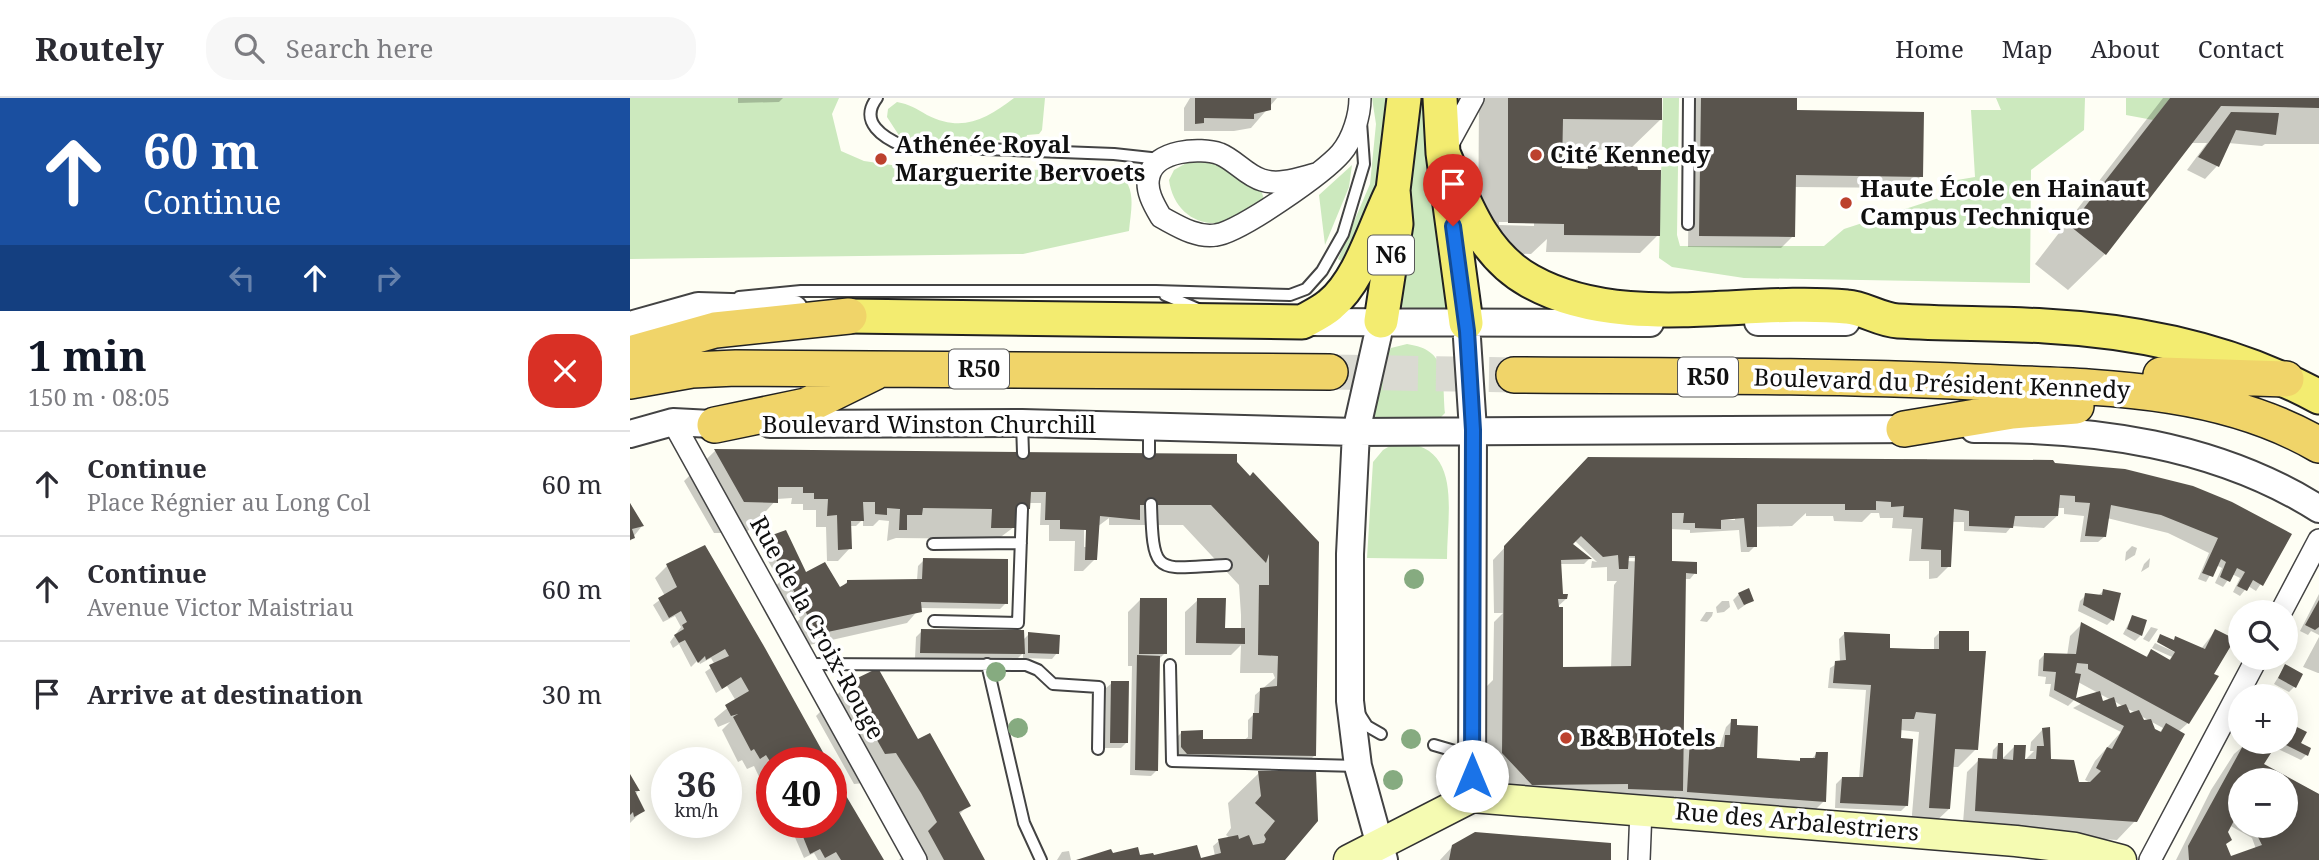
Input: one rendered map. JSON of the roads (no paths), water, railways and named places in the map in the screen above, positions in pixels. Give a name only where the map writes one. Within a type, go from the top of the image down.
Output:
[{"type":"highway","points":[[630,354],[715,330],[849,316]]},
{"type":"highway","points":[[715,425],[806,406],[884,368]]},
{"type":"highway","name":"R50","points":[[630,381],[692,370],[884,368],[1330,372]]},
{"type":"highway","points":[[1903,379],[1984,371],[2304,385]]},
{"type":"highway","name":"Boulevard du Président Kennedy","points":[[1514,375],[1903,379],[2120,388],[2264,418],[2319,446]]},
{"type":"highway","points":[[1904,429],[2011,411],[2066,405],[2197,419],[2274,438],[2319,454]]},
{"type":"main road","name":"N6","points":[[1381,321],[1396,224],[1393,190],[1404,98]]},
{"type":"main road","points":[[1440,98],[1443,153],[1466,323]]},
{"type":"main road","points":[[1443,153],[1476,229],[1509,267],[1552,292],[1582,303],[1616,307],[1849,307],[1890,314],[2127,334],[2196,348],[2304,385]]},
{"type":"main road","points":[[849,316],[1302,322],[1331,304],[1349,282],[1363,258],[1393,190]]},
{"type":"main road","points":[[1349,860],[1381,852],[1472,797]]},
{"type":"main road","name":"Rue des Arbalestriers","points":[[1472,797],[2015,841],[2075,848],[2121,860]]},
{"type":"street","points":[[1443,153],[1473,98]]},
{"type":"street","points":[[1316,174],[1281,182],[1262,180],[1229,159],[1204,150],[1183,152],[1160,159],[1149,174],[1152,200],[1161,217],[1200,235],[1231,231],[1316,174],[1342,152],[1360,105]]},
{"type":"street","points":[[630,325],[698,306],[792,309],[849,316]]},
{"type":"street","points":[[1302,322],[1518,324],[1890,314]]},
{"type":"street","points":[[1381,321],[1356,432],[1350,554],[1350,701],[1357,766],[1381,852]]},
{"type":"street","points":[[1466,323],[1473,430],[1472,797]]},
{"type":"street","name":"Boulevard Winston Churchill","points":[[630,434],[673,422],[715,425],[1022,423],[1149,440],[1229,430],[1356,432]]},
{"type":"street","name":"Rue de la Croix-Rouge","points":[[673,422],[916,860]]},
{"type":"street","name":"Boulevard du Président Kennedy","points":[[1356,432],[1589,429],[2056,432],[2194,453],[2293,492],[2319,509]]},
{"type":"street","points":[[2287,600],[2319,540]]},
{"type":"street","points":[[2150,860],[2251,670]]},
{"type":"street","points":[[1639,860],[1641,810]]},
{"type":"lane","points":[[877,98],[873,103],[872,123],[881,137],[903,146],[1114,153],[1160,159]]},
{"type":"lane","points":[[1688,224],[1689,98]]},
{"type":"lane","points":[[698,306],[761,293],[801,291],[1156,291],[1290,295],[1306,289],[1343,234],[1360,181],[1364,147],[1360,105]]},
{"type":"lane","points":[[1156,291],[1230,321]]},
{"type":"lane","points":[[1890,314],[1942,310]]},
{"type":"lane","points":[[1022,423],[1023,453]]},
{"type":"lane","points":[[1151,505],[1152,549],[1156,559],[1169,567],[1226,565]]},
{"type":"lane","points":[[934,621],[1018,623],[1022,509]]},
{"type":"lane","points":[[933,544],[1021,543]]},
{"type":"lane","points":[[806,664],[1026,665],[1038,670],[1053,684],[1098,687],[1098,749]]},
{"type":"lane","points":[[987,664],[1024,823],[1041,860]]},
{"type":"lane","points":[[1170,665],[1172,761],[1357,766]]},
{"type":"lane","points":[[1350,701],[1367,726],[1381,734]]},
{"type":"lane","points":[[1434,745],[1472,757]]},
{"type":"tunnel","points":[[1330,372],[1514,375]]},
{"type":"place","name":"Cité Kennedy","points":[[1536,155]]},
{"type":"place","name":"Athénée Royal Marguerite Bervoets","points":[[881,159]]},
{"type":"place","name":"Haute École en Hainaut Campus Technique","points":[[1846,203]]},
{"type":"place","name":"B&B Hotels","points":[[1566,738]]}]
